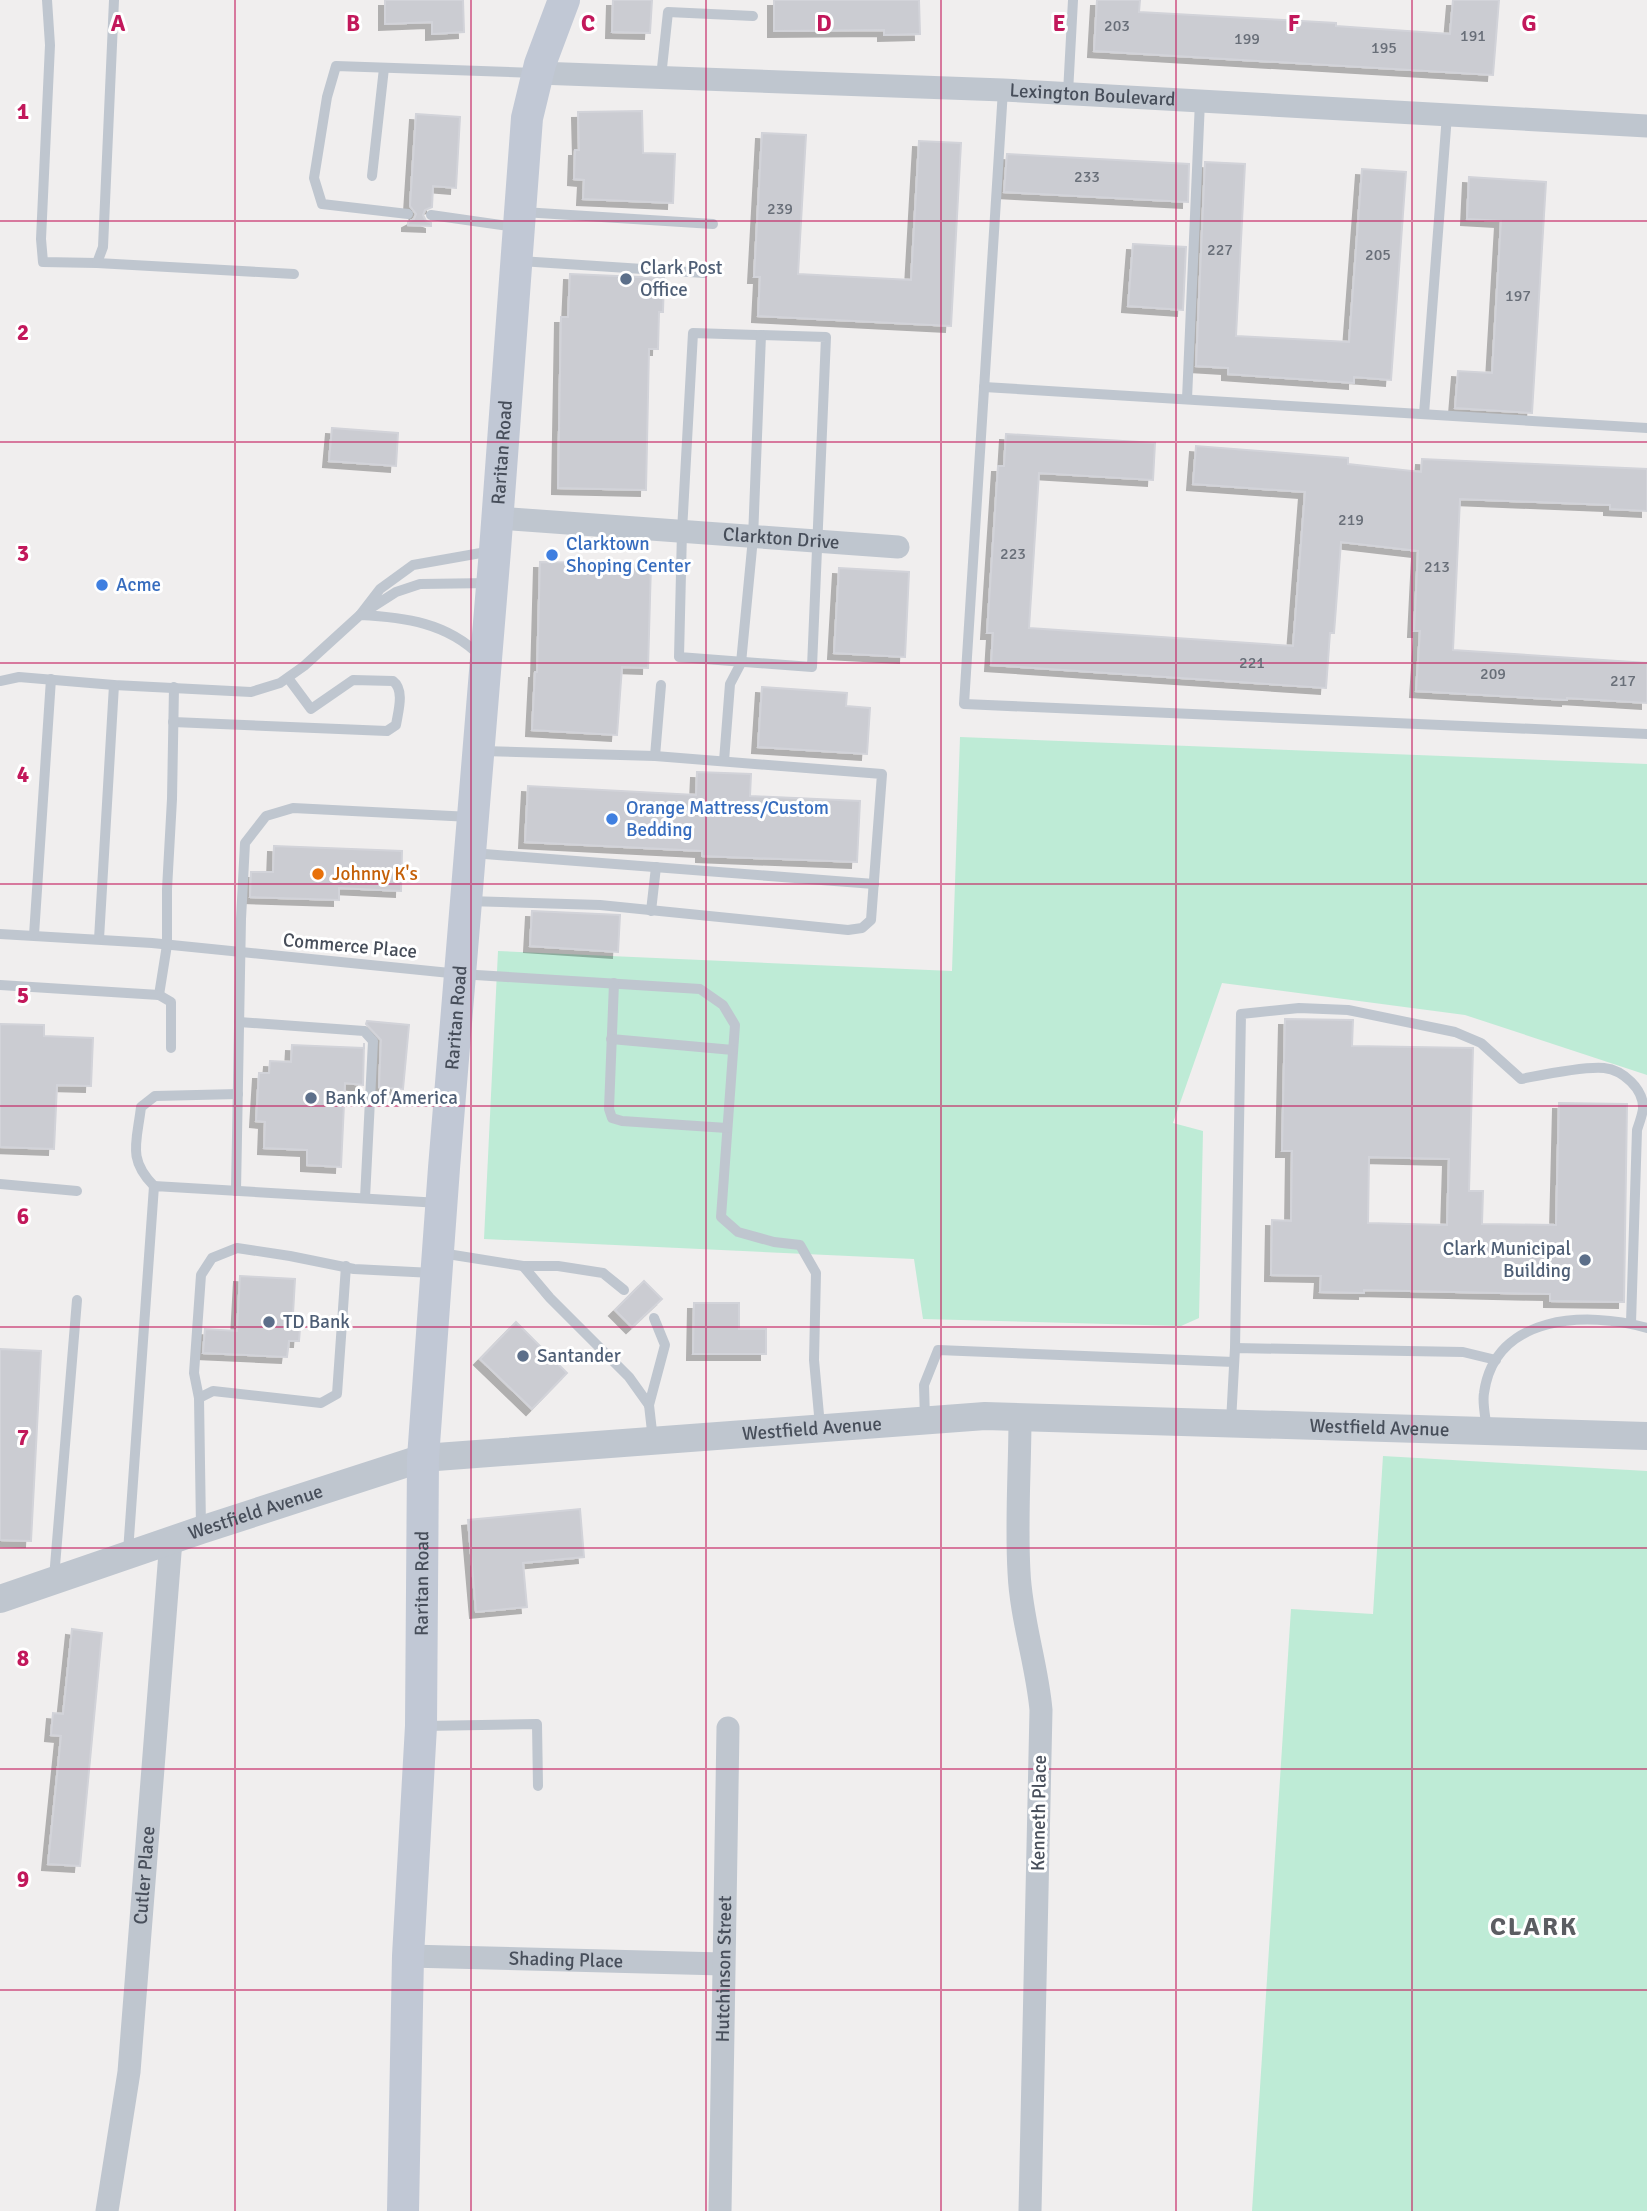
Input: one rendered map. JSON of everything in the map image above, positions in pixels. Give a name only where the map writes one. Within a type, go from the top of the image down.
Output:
[{"type":"main road","name":"Raritan Road","points":[[403,2211],[408,1956],[421,1726],[423,1458],[441,1203],[498,518],[527,118],[538,73],[564,0]]},
{"type":"street","name":"Lexington Boulevard","points":[[538,73],[1003,89],[1647,126]]},
{"type":"street","name":"Clarkton Drive","points":[[498,518],[898,547]]},
{"type":"street","name":"Westfield Avenue","points":[[0,1599],[423,1458],[985,1416],[1647,1436]]},
{"type":"street","name":"Kenneth Place","points":[[1020,1416],[1019,1573],[1041,1710],[1030,2211]]},
{"type":"street","name":"Cutler Place","points":[[107,2211],[129,2072],[171,1540]]},
{"type":"street","name":"Hutchinson Street","points":[[720,2211],[728,1728]]},
{"type":"street","name":"Shading Place","points":[[408,1956],[723,1964]]},
{"type":"lane","points":[[47,0],[50,45],[41,239],[43,262],[294,275]]},
{"type":"lane","points":[[97,263],[103,247],[114,0]]},
{"type":"lane","points":[[1068,93],[1073,0]]},
{"type":"lane","points":[[661,77],[668,12],[752,16]]},
{"type":"lane","points":[[408,214],[322,204],[314,178],[327,97],[336,66],[538,73]]},
{"type":"lane","points":[[372,176],[384,68]]},
{"type":"lane","points":[[1003,89],[964,704],[1647,734]]},
{"type":"lane","points":[[1187,399],[1200,101]]},
{"type":"lane","points":[[1424,414],[1447,115]]},
{"type":"lane","points":[[431,215],[520,220],[713,224]]},
{"type":"lane","points":[[517,260],[704,274]]},
{"type":"lane","points":[[693,333],[761,335],[825,337],[813,667],[678,657],[693,333]]},
{"type":"lane","points":[[724,761],[730,684],[741,663],[753,538],[761,335]]},
{"type":"lane","points":[[984,387],[1647,428]]},
{"type":"lane","points":[[360,615],[380,589],[413,565],[495,550]]},
{"type":"lane","points":[[0,681],[19,677],[251,692],[268,688],[288,678],[360,615],[396,592],[420,584],[492,583]]},
{"type":"lane","points":[[360,615],[408,619],[440,628],[478,654],[486,666]]},
{"type":"lane","points":[[288,678],[311,709],[317,729]]},
{"type":"lane","points":[[34,936],[51,679]]},
{"type":"lane","points":[[173,722],[387,731],[393,730],[396,725],[400,691],[398,684],[393,681],[353,680],[311,709]]},
{"type":"lane","points":[[99,939],[114,685]]},
{"type":"lane","points":[[655,756],[661,685]]},
{"type":"lane","points":[[159,995],[167,945],[166,889],[172,799],[174,687]]},
{"type":"lane","points":[[467,901],[600,905],[848,930],[862,928],[871,920],[874,884],[882,774],[655,756],[479,751]]},
{"type":"lane","points":[[236,1191],[238,953],[245,843],[265,816],[293,808],[473,817]]},
{"type":"lane","points":[[470,853],[874,884]]},
{"type":"lane","points":[[652,911],[656,867]]},
{"type":"lane","name":"Commerce Place","points":[[0,934],[99,939],[460,974],[700,989],[723,1004],[735,1025],[721,1217],[738,1232],[774,1242],[800,1245],[816,1273],[814,1360],[820,1429]]},
{"type":"lane","points":[[614,983],[609,1110],[612,1118],[622,1121],[727,1128]]},
{"type":"lane","points":[[0,985],[159,995],[171,1002],[171,1048]]},
{"type":"lane","points":[[1231,1423],[1235,1348],[1241,1014],[1299,1008],[1348,1010],[1455,1032],[1481,1043],[1521,1079],[1604,1068],[1629,1080],[1638,1090],[1643,1107],[1637,1130],[1630,1323]]},
{"type":"lane","points":[[239,1022],[364,1031],[373,1041],[365,1198]]},
{"type":"lane","points":[[611,1039],[733,1050]]},
{"type":"lane","points":[[237,1094],[155,1096],[141,1107],[135,1160],[142,1174],[154,1186],[441,1203]]},
{"type":"lane","points":[[0,1184],[76,1191]]},
{"type":"lane","points":[[128,1555],[154,1186]]},
{"type":"lane","points":[[201,1530],[199,1398],[194,1373],[201,1275],[212,1258],[237,1248],[354,1269],[437,1263],[558,1266],[603,1273],[624,1290]]},
{"type":"lane","points":[[199,1398],[214,1391],[321,1403],[338,1394],[346,1266]]},
{"type":"lane","points":[[523,1266],[550,1298],[629,1377],[649,1405]]},
{"type":"lane","points":[[54,1580],[77,1300]]},
{"type":"lane","points":[[653,1440],[649,1405],[665,1345],[654,1318]]},
{"type":"lane","points":[[1487,1431],[1484,1394],[1496,1360],[1505,1346],[1518,1335],[1543,1324],[1594,1320],[1630,1323],[1647,1328]]},
{"type":"lane","points":[[1235,1348],[1462,1352],[1496,1360]]},
{"type":"lane","points":[[926,1420],[924,1385],[938,1350],[1234,1362]]},
{"type":"lane","points":[[421,1726],[537,1724],[538,1786]]},
{"type":"green space","points":[[960,737],[1647,764],[1647,1075],[1465,1015],[1222,983],[1173,1123],[1203,1131],[1199,1318],[1181,1326],[923,1319],[914,1259],[484,1239],[498,951],[952,971]]},
{"type":"green space","points":[[1383,1456],[1647,1471],[1647,2211],[1252,2211],[1291,1609],[1373,1614]]},
{"type":"building","points":[[385,0],[463,0],[464,32],[432,34],[432,22],[385,24]]},
{"type":"building","points":[[613,0],[652,0],[650,33],[612,32]]},
{"type":"building","points":[[774,0],[919,0],[920,34],[884,35],[884,30],[774,31]]},
{"type":"building","points":[[1097,0],[1140,0],[1139,12],[1336,23],[1336,26],[1450,34],[1453,0],[1499,0],[1493,75],[1094,51]]},
{"type":"building","points":[[642,111],[643,153],[675,154],[673,203],[583,199],[584,180],[574,179],[575,150],[579,150],[578,112]]},
{"type":"building","points":[[416,114],[460,117],[456,188],[433,186],[432,207],[425,210],[423,215],[431,226],[408,225],[416,214],[410,206]]},
{"type":"building","points":[[762,133],[806,135],[798,274],[911,280],[919,141],[961,143],[951,326],[758,316],[760,277],[754,277]]},
{"type":"building","points":[[1007,154],[1189,164],[1188,202],[1004,192]]},
{"type":"building","points":[[1205,162],[1245,164],[1236,336],[1349,342],[1362,169],[1406,172],[1391,380],[1354,377],[1354,383],[1228,374],[1228,368],[1196,366]]},
{"type":"building","points":[[1469,177],[1546,182],[1532,413],[1455,408],[1458,371],[1492,373],[1501,221],[1467,219]]},
{"type":"building","points":[[1133,244],[1186,247],[1183,310],[1128,306]]},
{"type":"building","points":[[570,274],[664,278],[663,312],[659,312],[658,349],[649,349],[646,490],[558,488],[561,317],[568,317]]},
{"type":"building","points":[[332,428],[398,433],[396,466],[329,461]]},
{"type":"building","points":[[1006,434],[1155,443],[1153,480],[1039,473],[1029,628],[1293,646],[1305,492],[1193,484],[1196,446],[1348,458],[1348,464],[1421,472],[1422,459],[1647,469],[1647,511],[1610,509],[1610,505],[1460,499],[1453,650],[1647,663],[1647,703],[1416,691],[1420,631],[1414,631],[1418,551],[1341,542],[1334,633],[1330,633],[1326,688],[991,665],[993,633],[987,633],[998,466],[1004,466]]},
{"type":"building","points":[[540,562],[651,564],[648,668],[622,667],[617,735],[532,730],[537,672]]},
{"type":"building","points":[[839,568],[909,572],[905,657],[834,653]]},
{"type":"building","points":[[762,687],[847,693],[846,706],[870,708],[867,754],[758,747]]},
{"type":"building","points":[[697,772],[751,774],[750,796],[860,801],[857,862],[702,856],[702,851],[525,842],[528,786],[696,795]]},
{"type":"building","points":[[274,846],[402,851],[401,891],[339,888],[339,900],[250,897],[251,872],[273,872]]},
{"type":"building","points":[[532,911],[620,915],[618,952],[530,946]]},
{"type":"building","points":[[1285,1019],[1353,1020],[1352,1046],[1473,1048],[1469,1191],[1483,1191],[1482,1224],[1556,1225],[1559,1103],[1627,1104],[1624,1302],[1550,1301],[1550,1294],[1364,1290],[1364,1293],[1320,1292],[1321,1276],[1271,1275],[1272,1220],[1291,1221],[1292,1151],[1282,1151]],"holes":[[[1369,1157],[1449,1159],[1447,1225],[1368,1223]]]},
{"type":"building","points":[[367,1021],[409,1025],[403,1089],[379,1087],[381,1040],[366,1024]]},
{"type":"building","points":[[0,1024],[44,1025],[44,1036],[93,1038],[91,1086],[57,1085],[54,1149],[0,1147]]},
{"type":"building","points":[[292,1045],[364,1048],[363,1085],[345,1083],[341,1167],[307,1165],[307,1150],[264,1148],[265,1122],[256,1121],[259,1073],[269,1073],[270,1061],[291,1062]]},
{"type":"building","name":"TD Bank","points":[[240,1276],[295,1279],[293,1314],[301,1315],[299,1341],[289,1341],[287,1357],[203,1353],[205,1329],[237,1331]]},
{"type":"building","points":[[644,1281],[662,1299],[632,1327],[615,1310]]},
{"type":"building","points":[[694,1303],[739,1303],[739,1329],[766,1329],[766,1354],[693,1354]]},
{"type":"building","points":[[516,1322],[567,1373],[532,1409],[480,1359]]},
{"type":"building","points":[[0,1349],[41,1351],[31,1541],[0,1540]]},
{"type":"building","points":[[580,1509],[584,1557],[523,1563],[527,1607],[476,1612],[468,1520]]},
{"type":"building","points":[[72,1629],[102,1633],[80,1866],[48,1864],[61,1736],[51,1735],[53,1713],[63,1714]]},
{"type":"place","name":"Clark Post Office","points":[[626,279]]},
{"type":"place","name":"Clarktown Shoping Center","points":[[552,555]]},
{"type":"place","name":"Acme","points":[[102,585]]},
{"type":"place","name":"Orange Mattress/Custom Bedding","points":[[612,819]]},
{"type":"place","name":"Johnny K's","points":[[318,874]]},
{"type":"place","name":"Bank of America","points":[[311,1098]]},
{"type":"place","name":"Clark Municipal Building","points":[[1585,1260]]},
{"type":"place","name":"TD Bank","points":[[269,1322]]},
{"type":"place","name":"Santander","points":[[523,1356]]},
{"type":"district","name":"CLARK","points":[[1534,1927]]}]
